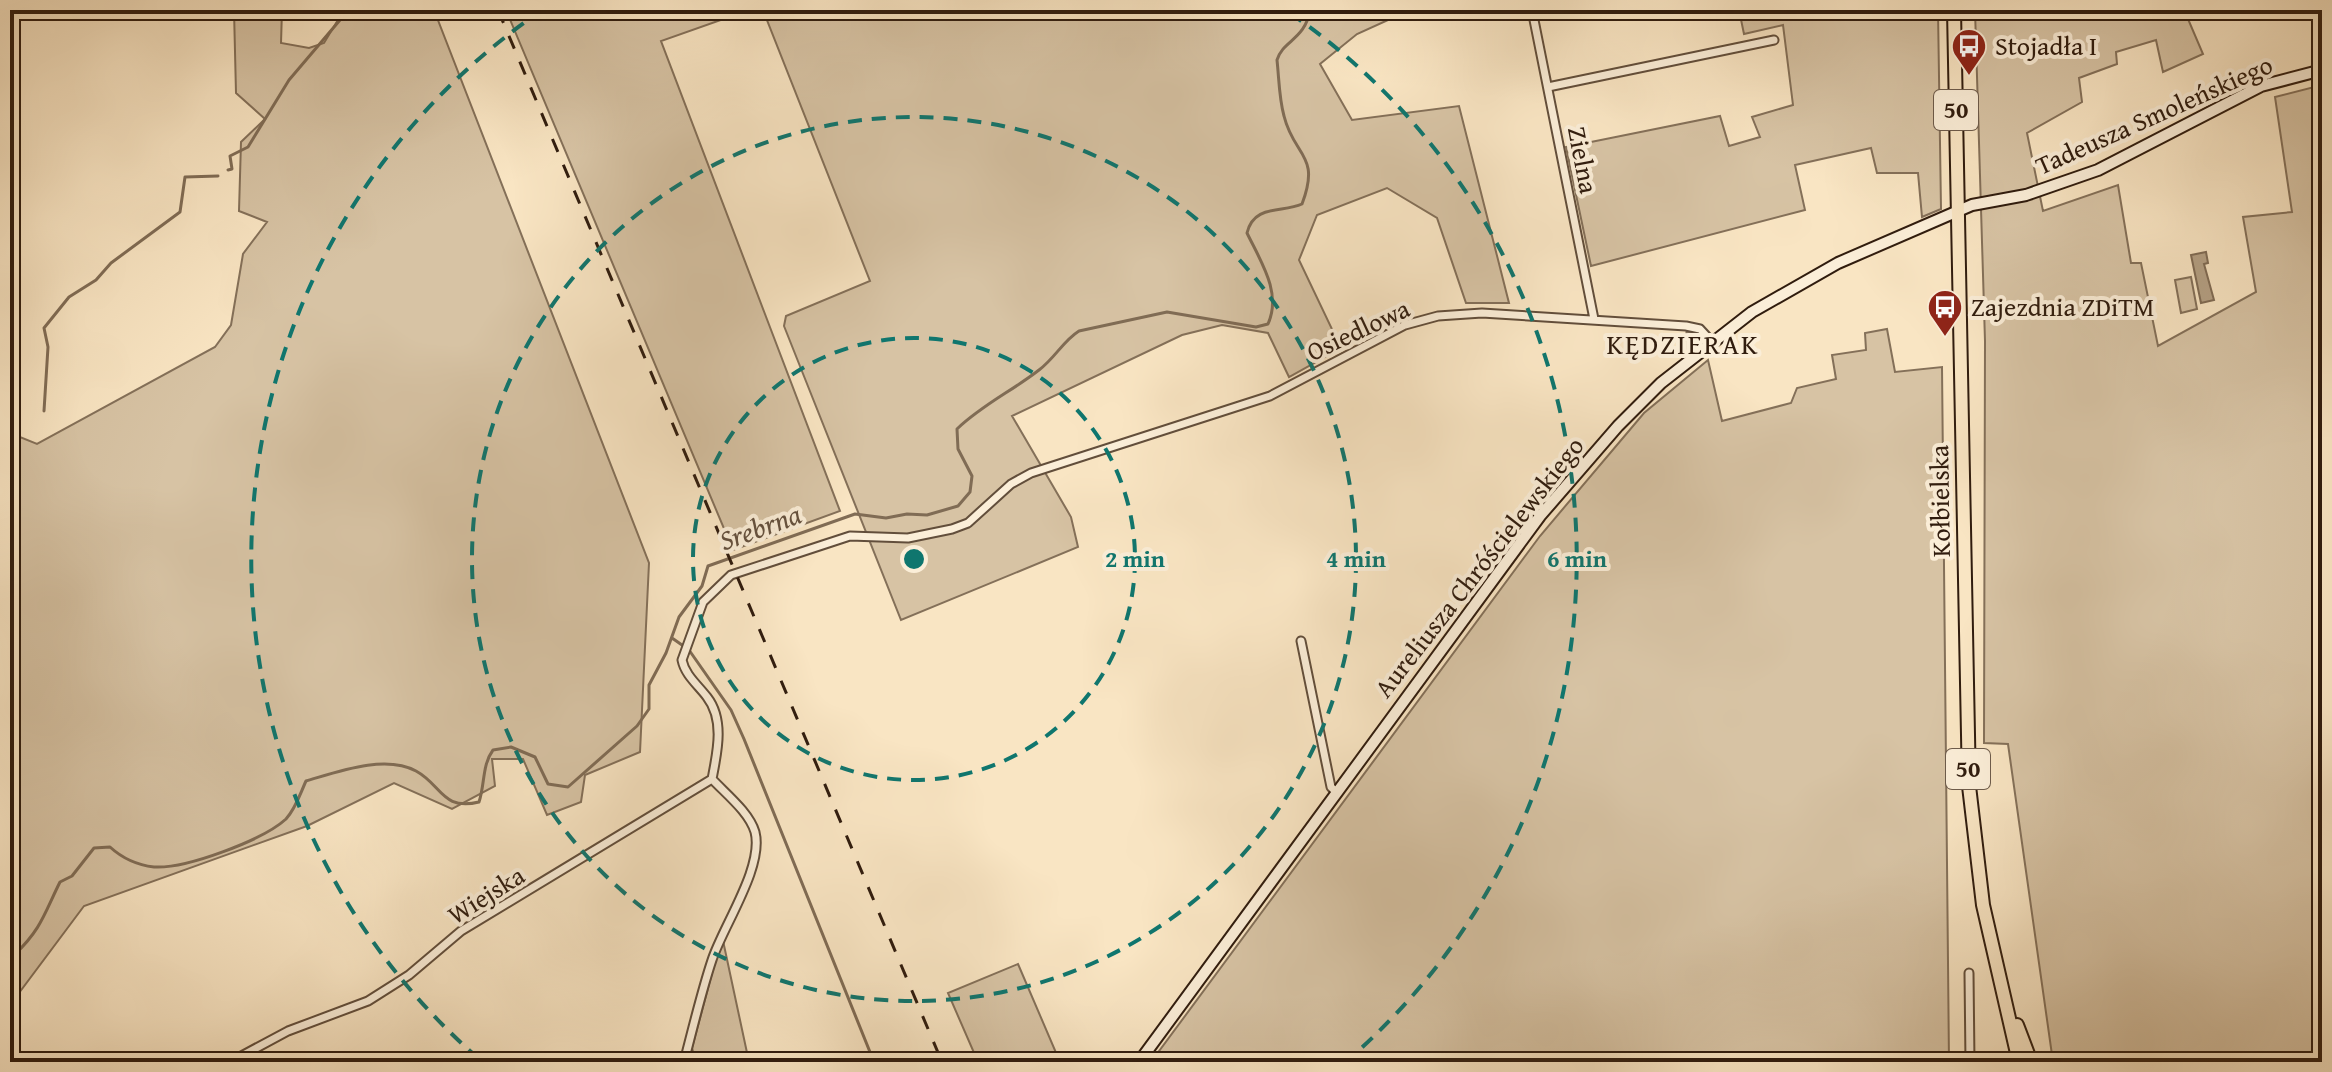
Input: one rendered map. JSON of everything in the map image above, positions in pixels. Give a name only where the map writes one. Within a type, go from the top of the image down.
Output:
[{"type":"main road","name":"Kołbielska","points":[[1954,10],[1969,797],[1981,894],[2002,989]]},
{"type":"main road","name":"50","points":[[2002,989],[2019,1062]]},
{"type":"main road","name":"50","points":[[2002,989],[2031,1062]]},
{"type":"street","name":"Zielna","points":[[1532,10],[1594,319]]},
{"type":"street","points":[[1548,87],[1774,40]]},
{"type":"street","name":"Tadeusza Smoleńskiego","points":[[1957,211],[2076,178],[2250,91],[2322,70]]},
{"type":"street","name":"Aureliusza Chróścielewskiego","points":[[1139,1062],[1540,516],[1618,426],[1661,383],[1712,342],[1801,281],[1957,211]]},
{"type":"street","name":"Osiedlowa","points":[[712,779],[718,725],[710,700],[684,669],[682,660],[703,602],[725,578],[850,536],[908,538],[952,529],[968,523],[1011,484],[1031,473],[1270,396],[1405,325],[1438,316],[1482,313],[1690,326],[1700,329],[1712,342]]},
{"type":"street","points":[[1301,641],[1331,787],[1337,793]]},
{"type":"street","points":[[684,1062],[710,964],[753,864],[757,844],[754,829],[744,813],[712,779]]},
{"type":"street","name":"Wiejska","points":[[230,1062],[288,1031],[368,1001],[409,975],[461,931],[712,779]]},
{"type":"street","points":[[1969,973],[1970,1062]]},
{"type":"shaded area","points":[[234,10],[282,10],[281,43],[309,48],[324,43],[344,10],[434,10],[649,563],[640,752],[585,775],[581,802],[547,815],[523,759],[492,759],[495,786],[452,809],[394,783],[307,826],[84,906],[10,1005],[10,433],[37,444],[215,347],[231,325],[243,254],[267,222],[239,211],[241,142],[265,119],[236,93]]},
{"type":"shaded area","points":[[506,10],[749,10],[661,41],[840,511],[733,550]]},
{"type":"shaded area","points":[[763,10],[1410,10],[1357,34],[1320,64],[1352,120],[1459,106],[1509,303],[1466,303],[1437,218],[1387,188],[1317,215],[1299,260],[1341,348],[1289,377],[1268,333],[1222,325],[1182,335],[1012,416],[1071,517],[1078,547],[901,620],[784,326],[786,316],[870,281]]},
{"type":"shaded area","points":[[1739,10],[1938,10],[1941,209],[1922,217],[1918,173],[1877,173],[1871,148],[1795,165],[1805,210],[1591,266],[1566,147],[1720,116],[1729,146],[1760,137],[1752,117],[1793,105],[1783,25],[1744,34]]},
{"type":"shaded area","points":[[1975,10],[2212,10],[2188,19],[2203,54],[2163,72],[2156,40],[2116,52],[2117,64],[2079,78],[2082,102],[2027,133],[2043,211],[2118,185],[2131,263],[2141,263],[2158,346],[2256,292],[2243,217],[2292,212],[2275,97],[2322,85],[2322,1062],[2053,1062],[2008,744],[1984,743],[1985,341]]},
{"type":"shaded area","points":[[2206,252],[2208,263],[2204,264],[2214,300],[2201,303],[2191,255]]},
{"type":"shaded area","points":[[2191,277],[2197,309],[2181,313],[2175,280]]},
{"type":"shaded area","points":[[1887,329],[1895,372],[1942,367],[1949,1062],[1151,1062],[1540,536],[1644,413],[1708,360],[1722,421],[1791,403],[1797,388],[1836,379],[1832,355],[1866,350],[1865,333]]},
{"type":"shaded area","points":[[1687,331],[1695,335],[1698,342],[1683,359],[1680,354]]},
{"type":"shaded area","points":[[722,936],[749,1062],[696,1062],[692,1048]]},
{"type":"shaded area","points":[[1018,964],[1060,1062],[978,1062],[948,993]]},
{"type":"waterway","points":[[228,170],[232,169],[230,156],[248,147],[289,80],[340,20],[343,10]]},
{"type":"waterway","name":"Srebrna","points":[[10,953],[15,954],[31,937],[60,882],[72,876],[94,848],[110,847],[130,860],[154,867],[204,858],[243,844],[275,827],[286,819],[306,781],[332,773],[376,764],[404,766],[425,777],[450,800],[467,804],[479,802],[487,762],[493,750],[511,747],[535,757],[548,784],[568,787],[637,726],[649,709],[649,685],[666,653],[679,617],[702,586],[708,566],[855,514],[886,518],[907,514],[927,515],[958,506],[970,492],[972,476],[958,449],[957,429],[1039,370],[1079,331],[1167,312],[1256,327],[1268,324],[1273,301],[1271,289],[1247,233],[1262,213],[1302,204],[1307,188],[1307,165],[1288,130],[1282,109],[1277,60],[1304,28],[1310,10]]},
{"type":"waterway","points":[[44,411],[48,347],[44,328],[69,297],[96,280],[111,263],[180,212],[185,177],[218,176]]},
{"type":"waterway","points":[[672,638],[682,645]]},
{"type":"waterway","points":[[689,650],[731,710],[874,1062]]},
{"type":"railway","points":[[498,10],[942,1062]]},
{"type":"place","name":"Stojadła I","points":[[1969,77]]},
{"type":"place","name":"Zajezdnia ZDiTM","points":[[1945,338]]},
{"type":"district","name":"KĘDZIERAK","points":[[1683,344]]}]
